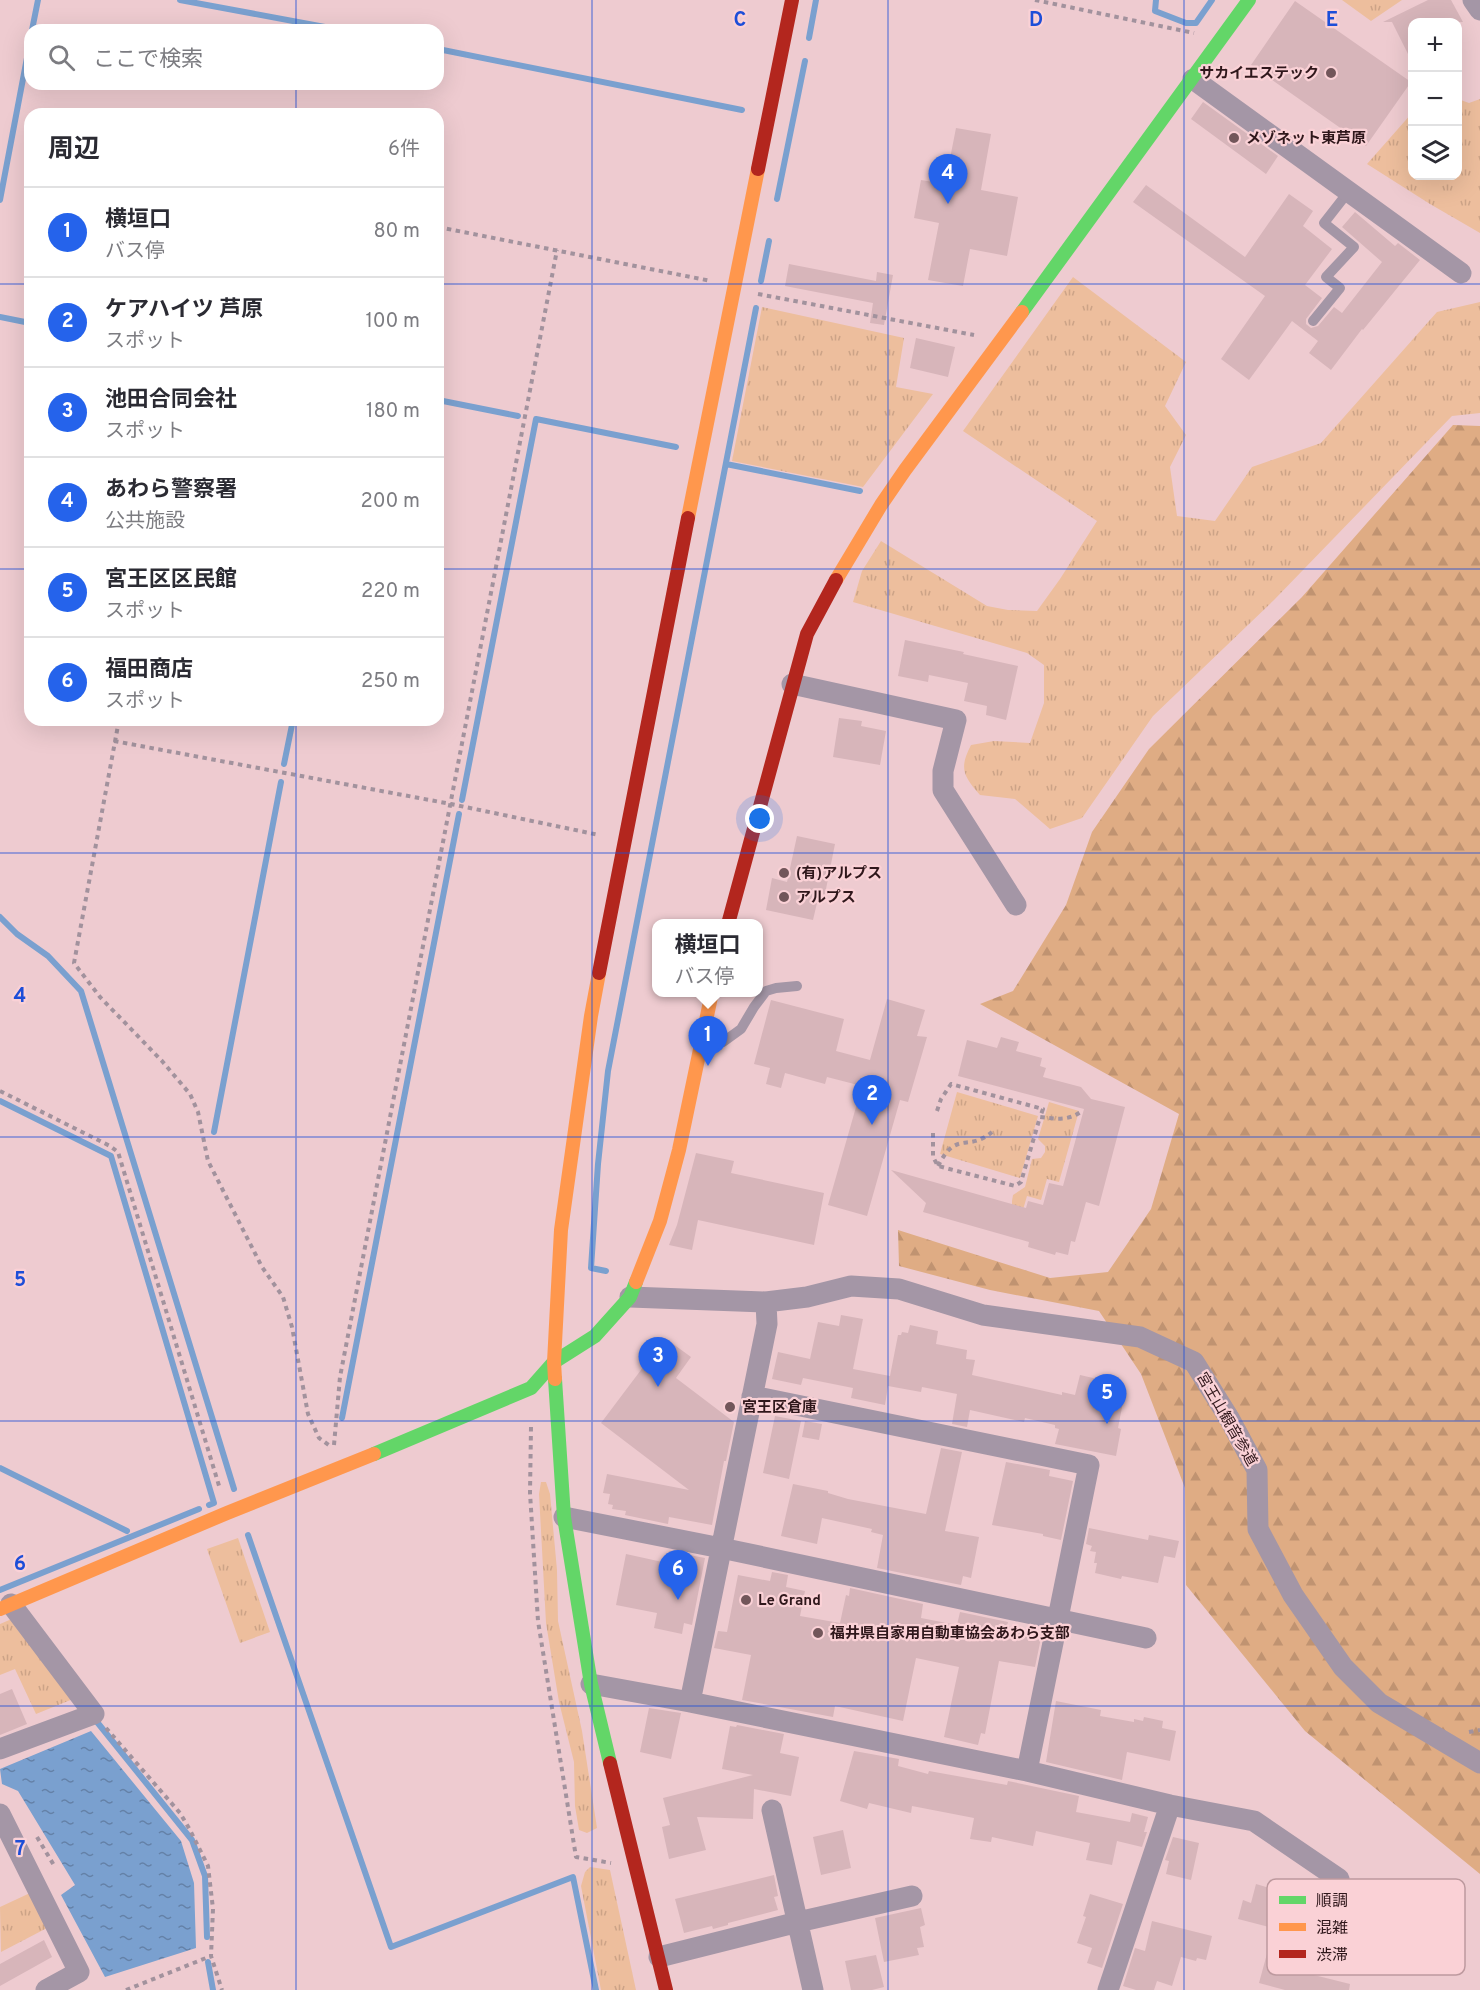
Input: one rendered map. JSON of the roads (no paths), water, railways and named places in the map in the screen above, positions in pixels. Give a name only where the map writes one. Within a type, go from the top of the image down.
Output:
[{"type":"street","points":[[666,1990],[591,1684],[564,1518],[554,1362],[561,1230],[591,1016],[624,839],[792,0]]},
{"type":"street","points":[[729,919],[792,684],[807,634],[823,602],[881,505],[1249,0]]},
{"type":"street","points":[[1473,0],[1480,10]]},
{"type":"street","points":[[1193,79],[1461,273]]},
{"type":"street","points":[[792,684],[956,720],[943,771],[943,790],[1016,905]]},
{"type":"street","points":[[0,1749],[94,1714],[5,1607],[531,1388],[554,1362],[595,1336],[630,1297],[660,1221],[679,1150],[711,997]]},
{"type":"street","name":"宮王山観音参道","points":[[630,1297],[766,1302],[807,1297],[851,1286],[899,1289],[983,1315],[1140,1337],[1194,1362],[1229,1418],[1257,1470],[1258,1529],[1293,1595],[1343,1667],[1378,1703],[1480,1763]]},
{"type":"street","points":[[690,1702],[767,1324],[766,1302]]},
{"type":"street","points":[[752,1396],[1089,1465],[1027,1771]]},
{"type":"street","points":[[564,1518],[721,1548],[1146,1638]]},
{"type":"street","points":[[591,1684],[1027,1771],[1170,1805],[1254,1821],[1339,1879]]},
{"type":"street","points":[[1108,1990],[1170,1805]]},
{"type":"street","points":[[772,1810],[813,1990]]},
{"type":"street","points":[[0,1814],[79,1972],[46,1990]]},
{"type":"street","points":[[658,1957],[912,1896]]},
{"type":"lane","points":[[1313,321],[1340,288],[1326,277],[1354,247],[1324,223],[1349,191]]},
{"type":"lane","points":[[763,995],[766,991],[776,988],[797,986]]},
{"type":"lane","points":[[700,1042],[723,1042],[741,1029],[762,997]]},
{"type":"water","points":[[91,1731],[181,1841],[194,1883],[196,1948],[105,1977],[61,1895],[75,1885],[18,1791],[2,1784],[0,1769]]},
{"type":"waterway","points":[[33,24],[38,0]]},
{"type":"waterway","points":[[180,0],[309,24]]},
{"type":"waterway","points":[[809,38],[816,0]]},
{"type":"waterway","points":[[1156,0],[1155,11],[1186,23],[1196,23],[1212,0]]},
{"type":"waterway","points":[[444,50],[742,110]]},
{"type":"waterway","points":[[777,199],[805,61]]},
{"type":"waterway","points":[[0,200],[24,74]]},
{"type":"waterway","points":[[761,281],[769,241]]},
{"type":"waterway","points":[[606,1271],[591,1268],[598,1164],[608,1071],[756,308]]},
{"type":"waterway","points":[[0,317],[24,322]]},
{"type":"waterway","points":[[444,401],[518,416]]},
{"type":"waterway","points":[[462,800],[536,419],[676,447]]},
{"type":"waterway","points":[[726,464],[860,491]]},
{"type":"waterway","points":[[284,764],[292,726]]},
{"type":"waterway","points":[[214,1132],[281,782]]},
{"type":"waterway","points":[[342,1418],[459,814]]},
{"type":"waterway","points":[[0,917],[17,934],[48,956],[81,991],[234,1489]]},
{"type":"waterway","points":[[0,1101],[111,1156],[214,1503],[209,1505]]},
{"type":"waterway","points":[[0,1468],[127,1531]]},
{"type":"waterway","points":[[0,1590],[199,1509]]},
{"type":"waterway","points":[[248,1535],[391,1947],[573,1877],[596,1990]]},
{"type":"waterway","points":[[93,1717],[192,1840],[205,1876],[207,1937]]},
{"type":"waterway","points":[[208,1962],[213,1990]]},
{"type":"place","name":"サカイエステック","points":[[1331,73]]},
{"type":"place","name":"メゾネット東芦原","points":[[1234,138]]},
{"type":"place","name":"あわら警察署","points":[[948,204]]},
{"type":"place","name":"(有)アルプス","points":[[784,873]]},
{"type":"place","name":"アルプス","points":[[784,897]]},
{"type":"place","name":"横垣口","points":[[708,1066]]},
{"type":"place","name":"ケアハイツ 芦原","points":[[872,1125]]},
{"type":"place","name":"池田合同会社","points":[[658,1387]]},
{"type":"place","name":"宮王区倉庫","points":[[730,1407]]},
{"type":"place","name":"宮王区区民館","points":[[1107,1424]]},
{"type":"place","name":"福田商店","points":[[678,1600]]},
{"type":"place","name":"Le Grand","points":[[746,1600]]},
{"type":"place","name":"福井県自家用自動車協会あわら支部","points":[[818,1633]]}]
